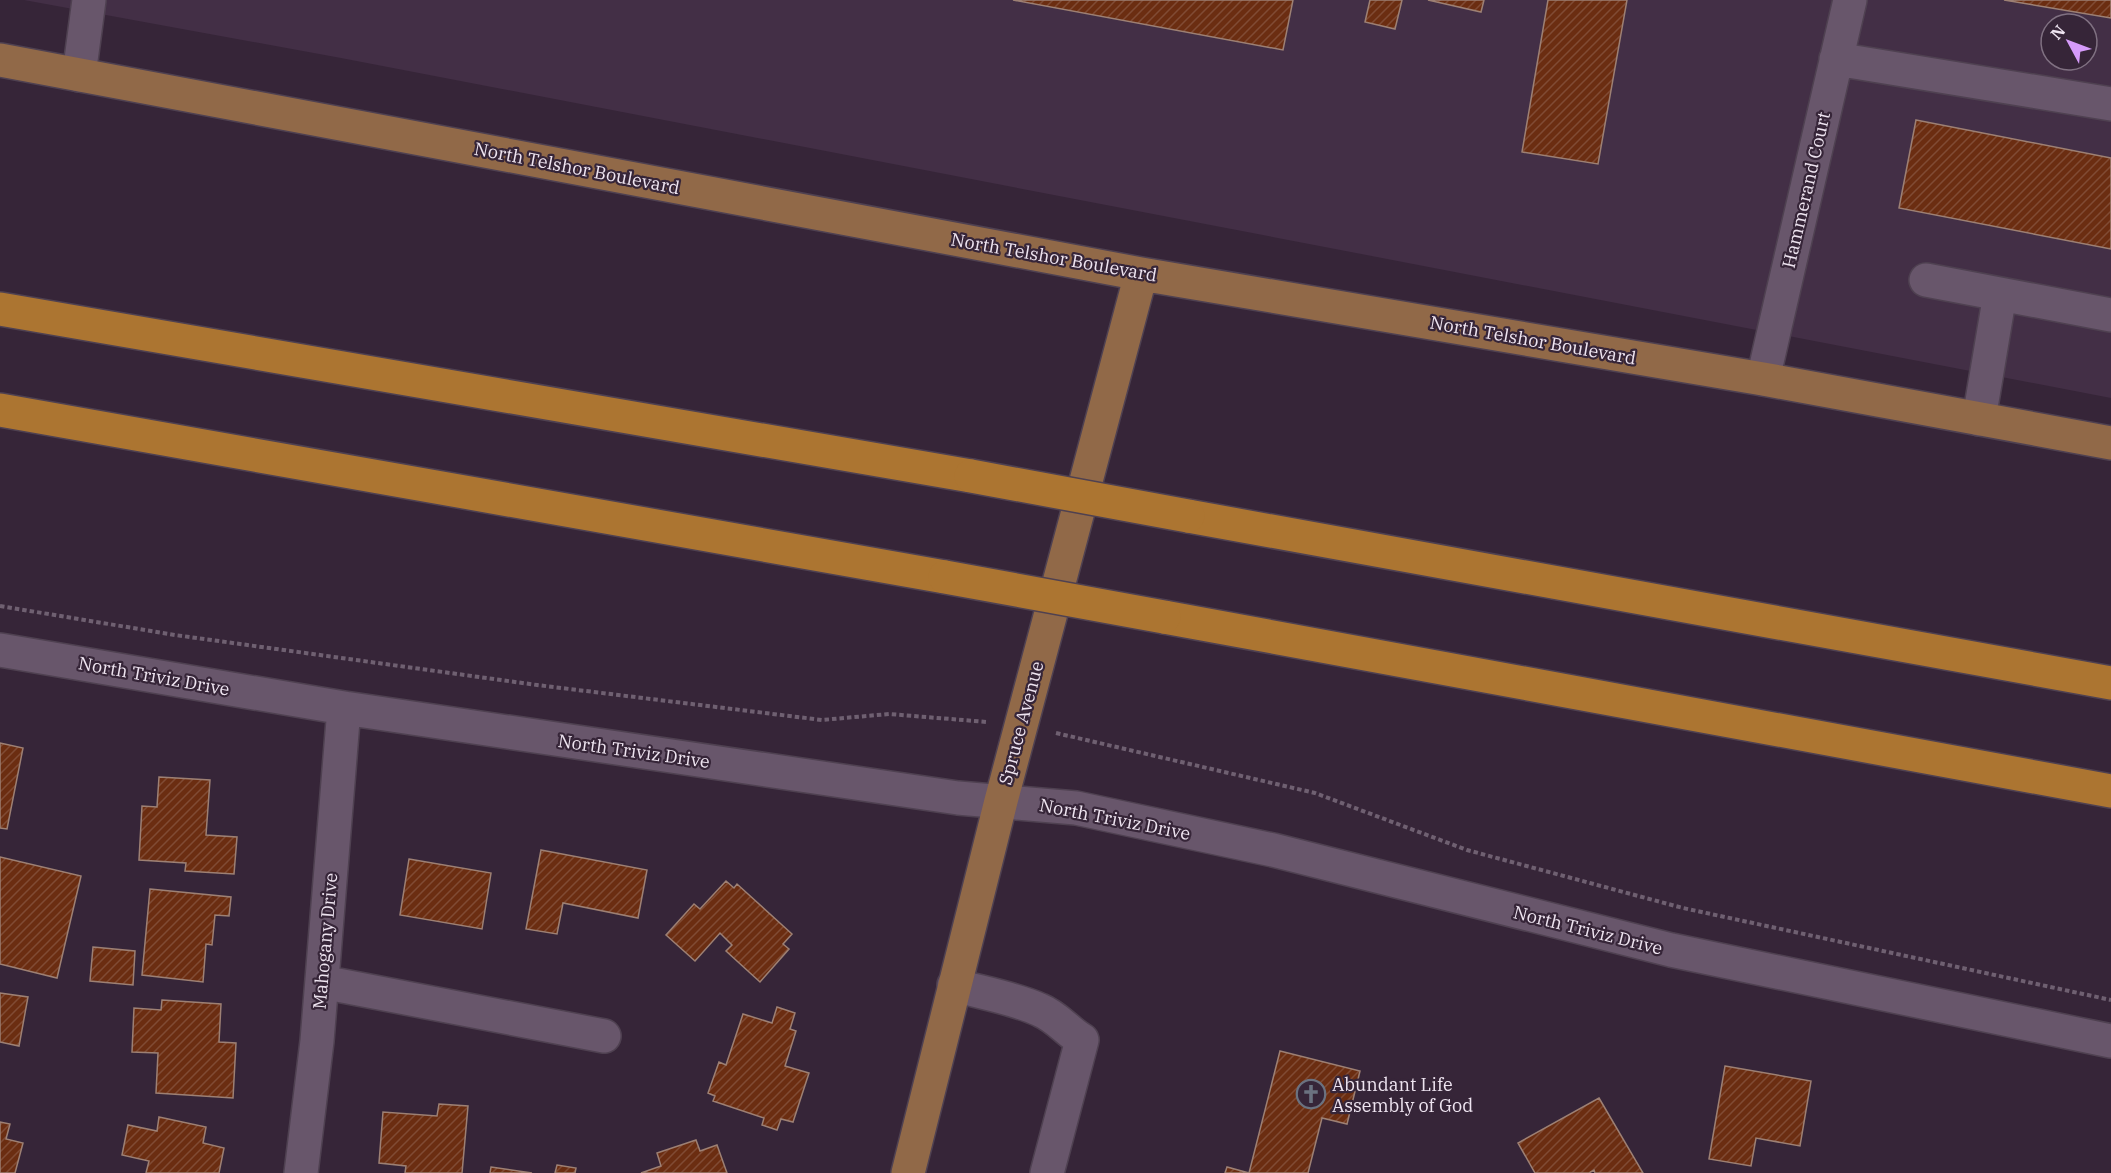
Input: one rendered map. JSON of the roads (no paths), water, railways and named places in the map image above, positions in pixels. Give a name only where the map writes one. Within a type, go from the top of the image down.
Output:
[{"type":"highway","points":[[0,309],[971,476],[2111,683]]},
{"type":"highway","points":[[0,410],[945,577],[2111,791]]},
{"type":"main road","name":"North Telshor Boulevard","points":[[0,60],[1141,274],[1763,379],[2111,443]]},
{"type":"main road","name":"Spruce Avenue","points":[[908,1173],[1001,801],[1141,274]]},
{"type":"street","points":[[79,75],[89,0]]},
{"type":"street","name":"Hammerand Court","points":[[1763,379],[1850,0]]},
{"type":"street","points":[[1836,59],[2111,104]]},
{"type":"street","points":[[1926,280],[2111,315]]},
{"type":"street","points":[[1979,419],[2000,294]]},
{"type":"street","name":"North Triviz Drive","points":[[0,650],[344,708],[958,798],[1076,808],[1273,850],[1671,950],[2111,1041]]},
{"type":"street","name":"Mahogany Drive","points":[[301,1173],[311,1101],[344,708]]},
{"type":"street","points":[[322,982],[604,1036]]},
{"type":"street","points":[[954,985],[1039,1009],[1056,1018],[1068,1031],[1082,1040],[1047,1173]]},
{"type":"place","name":"Abundant Life Assembly of God","points":[[1311,1094]]}]
